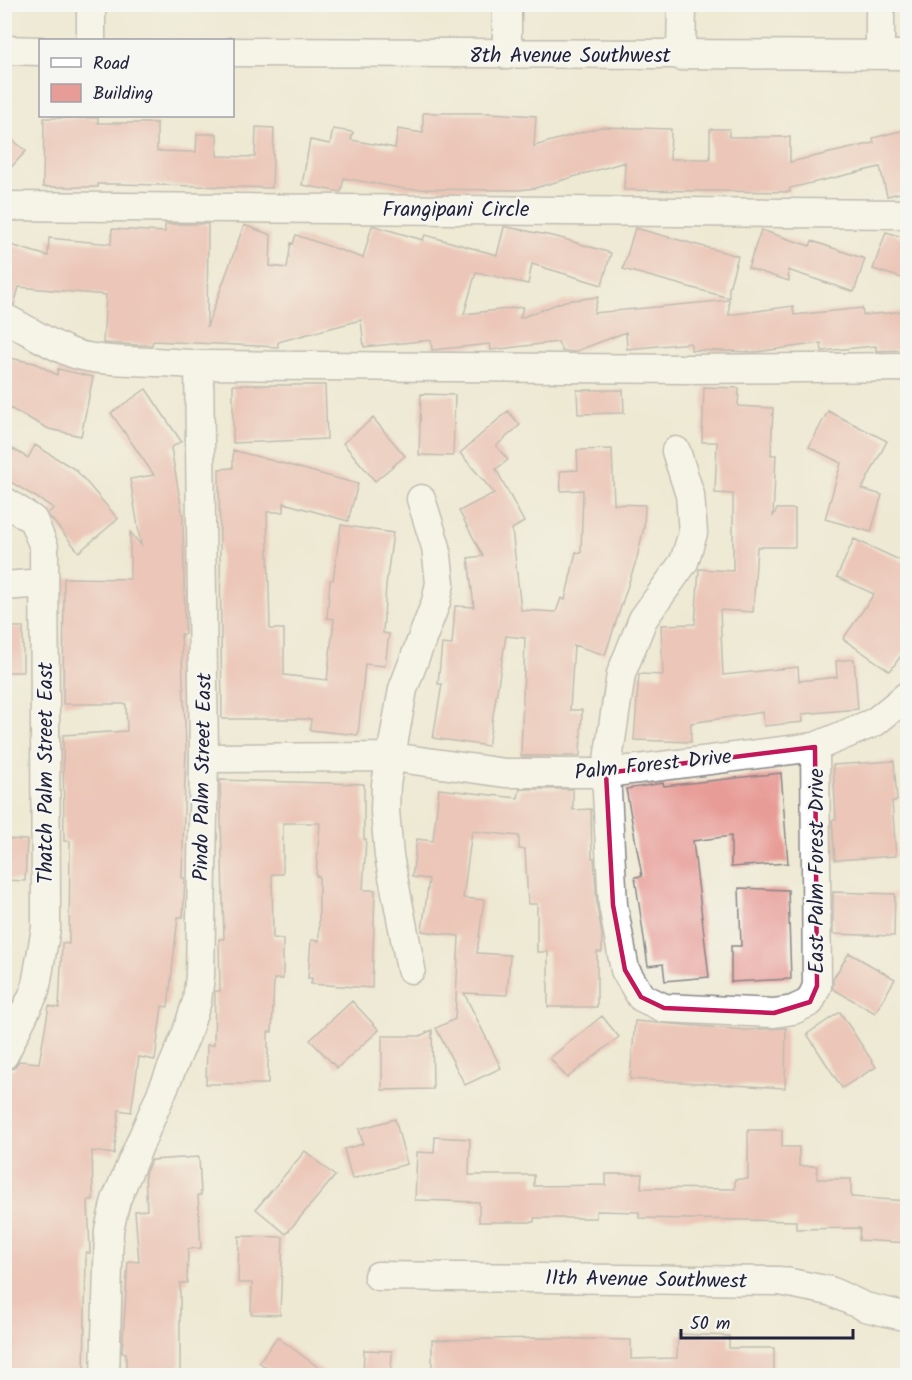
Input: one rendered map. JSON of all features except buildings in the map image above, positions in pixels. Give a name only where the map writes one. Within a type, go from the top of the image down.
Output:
[{"type":"street","points":[[91,4],[91,39]]},
{"type":"street","points":[[507,4],[507,55]]},
{"type":"street","points":[[681,56],[682,4]]},
{"type":"street","points":[[879,54],[880,4]]},
{"type":"street","points":[[4,50],[39,51]]},
{"type":"street","name":"8th Avenue Southwest","points":[[234,52],[681,56],[908,55]]},
{"type":"street","name":"Frangipani Circle","points":[[4,206],[908,214]]},
{"type":"street","points":[[4,318],[74,354],[200,365],[689,369],[908,367]]},
{"type":"street","name":"Pindo Palm Street East","points":[[105,1376],[109,1230],[116,1200],[186,1035],[197,1001],[201,976],[204,758],[200,365]]},
{"type":"street","name":"East Palm Forest Drive","points":[[676,451],[690,495],[693,533],[684,562],[643,619],[621,674],[606,773],[613,905],[625,970],[641,998],[664,1008],[774,1013],[793,1010],[810,1002],[817,986],[815,747]]},
{"type":"street","points":[[411,969],[387,833],[386,784],[403,688],[436,602],[440,583],[436,547],[421,499]]},
{"type":"street","name":"Thatch Palm Street East","points":[[4,501],[33,520],[44,547],[46,928],[35,991],[4,1055]]},
{"type":"street","points":[[4,586],[44,583]]},
{"type":"street","name":"Palm Forest Drive","points":[[204,758],[392,757],[505,773],[606,773],[815,747],[875,722],[908,694]]},
{"type":"street","name":"11th Avenue Southwest","points":[[378,1276],[780,1281],[830,1291],[864,1307],[908,1317]]},
{"type":"highlighted area","points":[[815,747],[817,986],[810,1002],[774,1013],[664,1008],[641,997],[625,970],[613,905],[606,773]]}]
